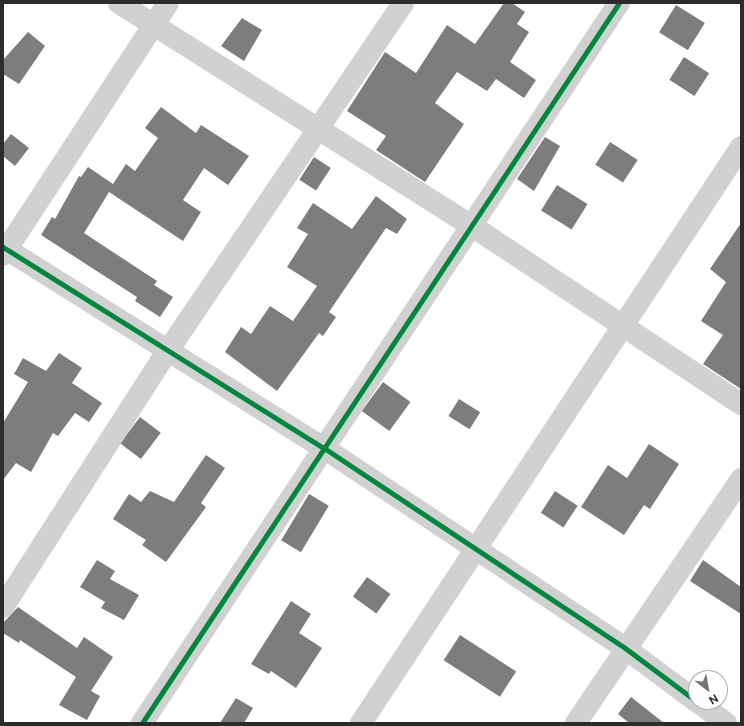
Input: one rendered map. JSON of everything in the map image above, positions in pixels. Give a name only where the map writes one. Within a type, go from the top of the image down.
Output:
[{"type":"street","points":[[119,3],[152,26],[316,130],[472,226],[741,404]]},
{"type":"street","points":[[168,3],[4,250],[324,448],[625,648],[688,694]]},
{"type":"street","points":[[3,606],[167,352],[403,3]]},
{"type":"street","points":[[142,723],[619,3]]},
{"type":"street","points":[[361,723],[741,147]]},
{"type":"street","points":[[576,723],[625,648],[741,479]]},
{"type":"street","points":[[709,710],[726,723]]},
{"type":"building","points":[[504,3],[512,3],[525,12],[517,24],[529,32],[510,62],[536,80],[524,98],[496,79],[487,91],[457,72],[435,103],[464,124],[425,182],[376,150],[386,136],[347,111],[385,52],[416,73],[447,25],[475,44]]},
{"type":"building","points":[[676,5],[705,23],[688,50],[659,32]]},
{"type":"building","points":[[242,18],[262,30],[244,61],[221,46]]},
{"type":"building","points":[[28,32],[45,46],[19,84],[3,74],[3,60]]},
{"type":"building","points":[[684,57],[709,73],[694,96],[669,80]]},
{"type":"building","points":[[161,107],[196,133],[201,125],[249,156],[228,185],[204,168],[183,200],[201,212],[183,241],[109,192],[84,233],[157,281],[154,285],[173,297],[160,317],[135,301],[137,297],[41,235],[52,217],[55,219],[79,176],[81,177],[88,167],[113,184],[126,164],[135,171],[158,138],[145,128]]},
{"type":"building","points":[[11,134],[29,148],[15,166],[3,156],[3,144]]},
{"type":"building","points":[[545,137],[560,146],[534,191],[517,179]]},
{"type":"building","points":[[610,142],[638,160],[623,183],[595,165]]},
{"type":"building","points":[[314,157],[331,168],[316,191],[299,180]]},
{"type":"building","points":[[557,185],[588,204],[572,230],[541,210]]},
{"type":"building","points":[[376,196],[407,219],[397,234],[386,228],[329,312],[336,317],[323,336],[319,333],[277,391],[225,352],[241,327],[251,334],[270,306],[293,321],[317,286],[287,267],[308,234],[297,228],[313,203],[352,229]]},
{"type":"building","points":[[741,223],[741,389],[703,364],[723,335],[701,321],[726,282],[710,269]]},
{"type":"building","points":[[59,353],[82,368],[72,383],[102,403],[89,422],[75,413],[58,436],[53,433],[31,472],[16,463],[3,480],[3,423],[28,382],[14,374],[23,358],[46,371]]},
{"type":"building","points":[[383,382],[411,402],[389,431],[362,411]]},
{"type":"building","points":[[459,399],[480,412],[470,429],[448,416]]},
{"type":"building","points":[[140,417],[161,433],[141,459],[120,443]]},
{"type":"building","points":[[649,444],[679,464],[650,509],[644,505],[624,535],[581,507],[608,465],[627,478]]},
{"type":"building","points":[[206,455],[225,468],[201,503],[206,507],[166,562],[142,545],[146,540],[113,519],[129,494],[141,502],[150,491],[174,502]]},
{"type":"building","points":[[555,491],[578,506],[563,528],[541,513]]},
{"type":"building","points":[[309,494],[329,506],[301,552],[281,540]]},
{"type":"building","points":[[97,560],[115,571],[110,579],[139,595],[124,620],[101,608],[105,602],[80,587]]},
{"type":"building","points":[[703,560],[741,587],[741,614],[690,581]]},
{"type":"building","points":[[367,577],[390,594],[376,613],[353,596]]},
{"type":"building","points":[[291,601],[311,614],[299,633],[322,648],[296,688],[271,671],[269,674],[251,664]]},
{"type":"building","points":[[18,607],[77,648],[84,637],[113,657],[91,691],[100,696],[87,720],[59,705],[76,677],[20,640],[19,643],[3,633],[3,623]]},
{"type":"building","points":[[460,635],[516,671],[500,697],[444,660]]},
{"type":"building","points":[[631,697],[664,723],[629,723],[618,714]]},
{"type":"building","points":[[236,698],[253,708],[244,723],[220,723]]},
{"type":"cycle path","points":[[142,723],[619,3]]},
{"type":"cycle path","points":[[3,247],[324,448],[625,648],[688,695]]}]
